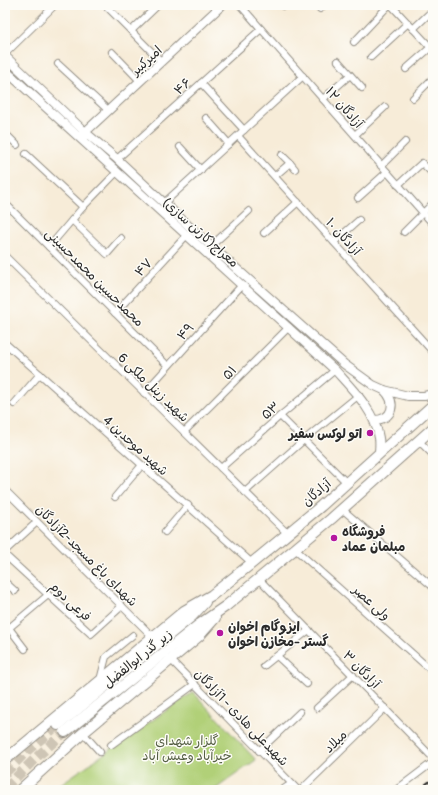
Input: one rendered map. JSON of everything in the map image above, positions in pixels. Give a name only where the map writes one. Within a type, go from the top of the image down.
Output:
[{"type":"main road","name":"آزادگان","points":[[212,595],[347,483],[433,405]]},
{"type":"main road","points":[[20,790],[83,733],[199,636],[226,606],[296,549],[433,428]]},
{"type":"main road","points":[[5,760],[184,611],[212,595]]},
{"type":"main road","name":"زیر گذر ابوالفضل","points":[[212,595],[192,616],[62,729],[226,606]]},
{"type":"street","points":[[5,55],[54,5]]},
{"type":"street","points":[[105,5],[161,61]]},
{"type":"street","name":"امیرکبیر","points":[[82,135],[222,5]]},
{"type":"street","name":"۱۲ آزادگان","points":[[240,5],[433,224]]},
{"type":"street","points":[[354,42],[390,5],[432,48],[406,69]]},
{"type":"street","points":[[131,31],[156,7]]},
{"type":"street","points":[[414,29],[433,10]]},
{"type":"street","points":[[370,57],[408,23]]},
{"type":"street","name":"۴۶","points":[[117,159],[261,29]]},
{"type":"street","points":[[112,52],[140,81]]},
{"type":"street","name":"معراج(کارتن سازی)","points":[[5,55],[118,172],[186,236],[289,327],[335,370],[359,395],[374,420],[380,439],[379,454]]},
{"type":"street","points":[[338,62],[362,88]]},
{"type":"street","points":[[58,64],[108,110]]},
{"type":"street","name":"معراج(کارتن سازی)","points":[[5,70],[82,135],[117,159],[164,204],[344,364],[373,385],[384,390],[408,396],[424,396],[433,394]]},
{"type":"street","points":[[323,99],[350,75]]},
{"type":"street","points":[[164,204],[303,76]]},
{"type":"street","points":[[413,98],[433,78]]},
{"type":"street","points":[[201,83],[244,130]]},
{"type":"street","points":[[355,136],[386,107]]},
{"type":"street","points":[[206,118],[229,144]]},
{"type":"street","points":[[5,133],[17,145]]},
{"type":"street","name":"۱۰ آزادگان","points":[[238,136],[433,352]]},
{"type":"street","points":[[381,166],[406,142]]},
{"type":"street","points":[[180,147],[200,170]]},
{"type":"street","points":[[26,154],[83,207]]},
{"type":"street","points":[[282,155],[295,169]]},
{"type":"street","points":[[398,185],[421,162],[431,172]]},
{"type":"street","points":[[275,176],[290,163]]},
{"type":"street","points":[[49,247],[83,207],[118,172]]},
{"type":"street","points":[[358,198],[387,172]]},
{"type":"street","points":[[264,234],[298,202]]},
{"type":"street","name":"محمدحسین محمدحسینی","points":[[5,203],[168,366]]},
{"type":"street","points":[[404,232],[433,203]]},
{"type":"street","points":[[211,246],[249,211]]},
{"type":"street","points":[[72,220],[107,254],[121,238]]},
{"type":"street","points":[[334,242],[359,220]]},
{"type":"street","name":"۴۷","points":[[115,313],[186,236]]},
{"type":"street","name":"6 شهید زینل ملکی","points":[[5,256],[287,533]]},
{"type":"street","name":"۴۹","points":[[144,393],[242,285]]},
{"type":"street","name":"۵۱","points":[[184,432],[289,327]]},
{"type":"street","name":"4 شهید موحدین","points":[[5,342],[252,563]]},
{"type":"street","name":"۵۳","points":[[221,468],[335,370]]},
{"type":"street","points":[[14,404],[40,374]]},
{"type":"street","points":[[374,420],[382,420],[388,416],[391,409],[392,402],[384,390]]},
{"type":"street","points":[[246,492],[359,395]]},
{"type":"street","points":[[280,416],[347,483]]},
{"type":"street","points":[[418,441],[433,455]]},
{"type":"street","points":[[115,496],[142,465]]},
{"type":"street","name":"شهدای‌ باغ مسجد-2آزادگان","points":[[5,490],[153,637]]},
{"type":"street","points":[[165,532],[188,506]]},
{"type":"street","points":[[342,509],[433,587]]},
{"type":"street","points":[[5,551],[37,522]]},
{"type":"street","name":"ولی عصر","points":[[296,549],[433,672]]},
{"type":"street","name":"فرعی دوم","points":[[5,555],[91,634],[122,606]]},
{"type":"street","name":"۳ آزادگان","points":[[259,579],[433,758]]},
{"type":"street","points":[[5,582],[15,591]]},
{"type":"street","points":[[25,649],[9,628],[48,594]]},
{"type":"street","points":[[264,666],[308,630]]},
{"type":"street","points":[[100,681],[106,657],[133,635]]},
{"type":"street","points":[[125,641],[135,651]]},
{"type":"street","points":[[277,656],[307,684]]},
{"type":"street","name":"شهیدعلی هادی - 1آزادگان","points":[[171,660],[298,790]]},
{"type":"street","points":[[317,708],[353,675]]},
{"type":"street","points":[[111,745],[195,684]]},
{"type":"street","name":"میلاد","points":[[301,790],[385,708]]},
{"type":"street","points":[[259,751],[300,712]]},
{"type":"street","points":[[83,733],[100,752]]},
{"type":"street","points":[[396,790],[433,762]]},
{"type":"street","points":[[282,790],[291,784]]},
{"type":"green space","name":"گلزار شهدای خیرآباد وعیش آباد","points":[[193,692],[256,760],[214,790],[52,790]]},
{"type":"tunnel","points":[[5,773],[28,750],[58,725]]},
{"type":"tunnel","points":[[5,788],[65,732]]},
{"type":"railway","points":[[418,790],[433,779]]},
{"type":"place","name":"اتو لوکس سفیر","points":[[370,433]]},
{"type":"place","name":"فروشگاه مبلمان عماد","points":[[334,538]]},
{"type":"place","name":"ایزوگام اخوان گستر -مخازن اخوان","points":[[220,633]]}]
